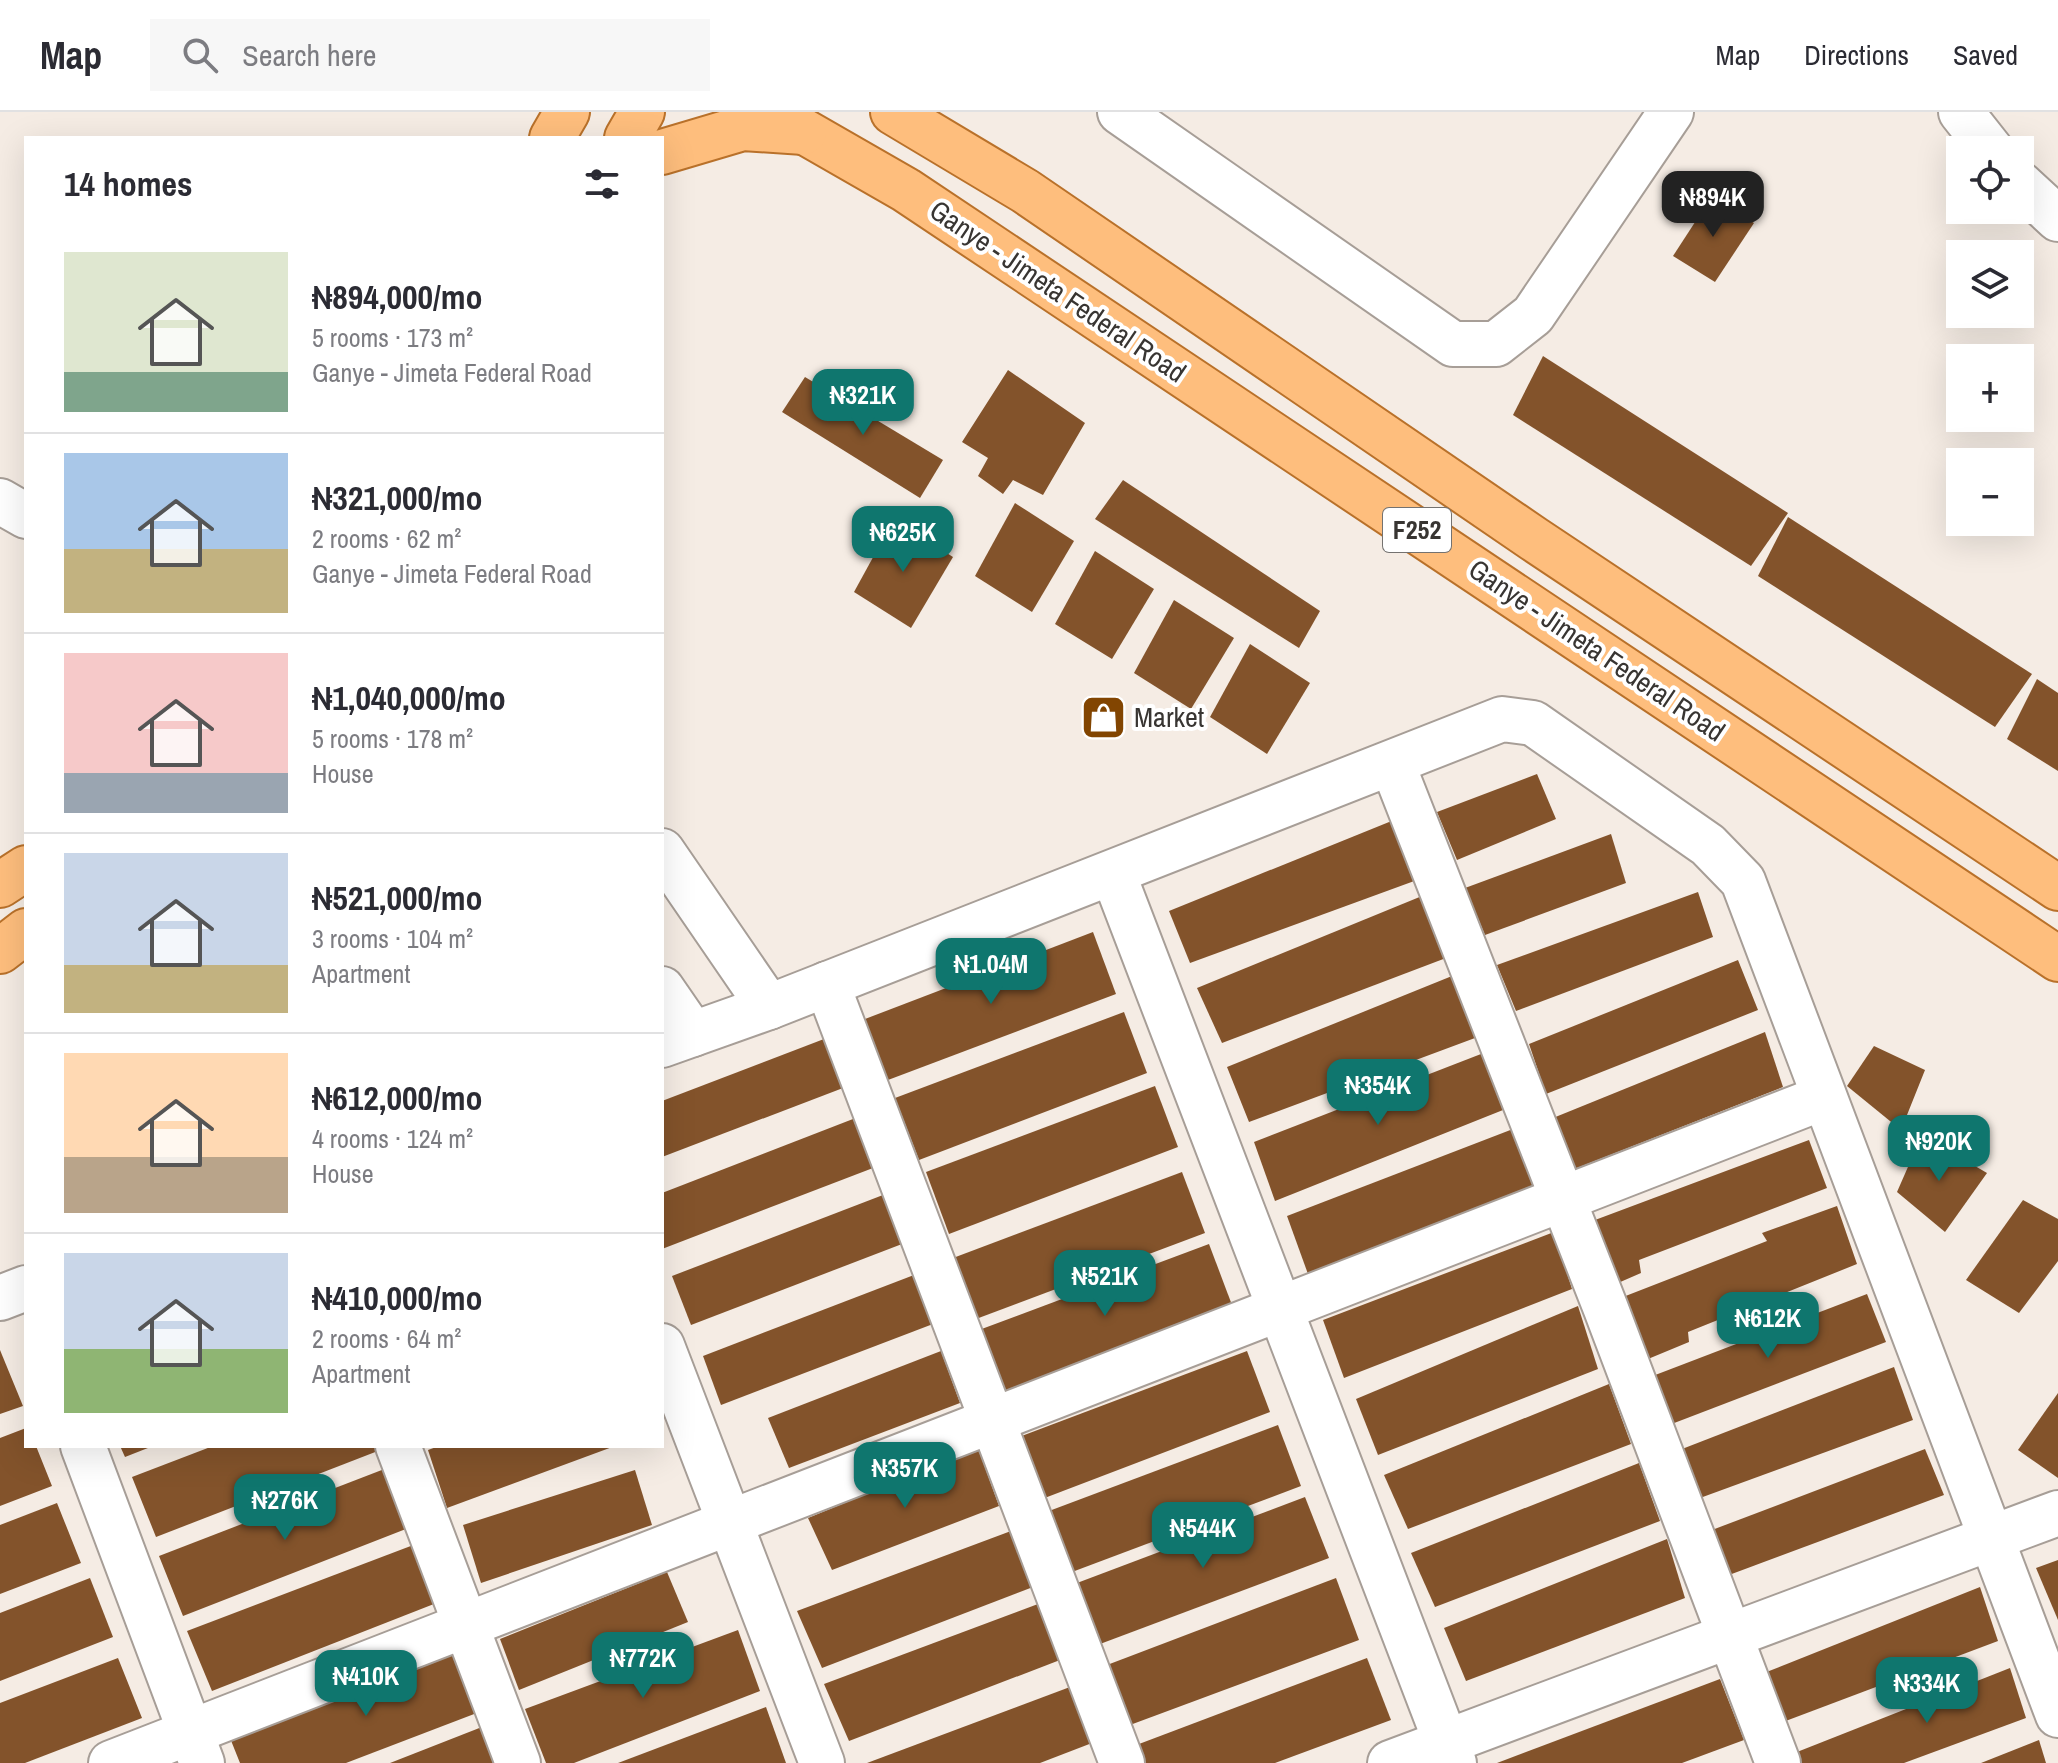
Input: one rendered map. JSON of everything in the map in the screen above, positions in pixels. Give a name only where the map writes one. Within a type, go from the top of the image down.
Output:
[{"type":"main road","points":[[545,112],[550,136]]},
{"type":"main road","points":[[551,136],[567,112]]},
{"type":"main road","points":[[628,136],[642,112]]},
{"type":"main road","name":"Ganye - Jimeta Federal Road","points":[[893,112],[1025,191],[1508,522],[2058,888]]},
{"type":"main road","points":[[664,151],[743,128],[787,122]]},
{"type":"main road","name":"Ganye - Jimeta Federal Road","points":[[787,122],[906,190],[2058,959]]},
{"type":"main road","points":[[0,885],[24,869]]},
{"type":"main road","points":[[0,951],[24,933]]},
{"type":"lane","points":[[1120,112],[1453,344],[1496,344],[1533,315],[1671,112]]},
{"type":"lane","points":[[1961,112],[1980,136]]},
{"type":"lane","points":[[2034,197],[2058,219]]},
{"type":"lane","points":[[0,501],[24,515]]},
{"type":"lane","points":[[664,995],[678,1040],[1502,719],[1533,723],[1708,845],[1743,881],[1759,915],[1822,1098],[2058,1715]]},
{"type":"lane","points":[[1392,763],[1563,1199],[1778,1763]]},
{"type":"lane","points":[[664,854],[769,1007]]},
{"type":"lane","points":[[1113,873],[1450,1752]]},
{"type":"lane","points":[[827,984],[1122,1763]]},
{"type":"lane","points":[[111,1763],[196,1748],[466,1625],[1822,1098]]},
{"type":"lane","points":[[664,1351],[822,1763]]},
{"type":"lane","points":[[84,1448],[196,1748]]},
{"type":"lane","points":[[399,1448],[518,1763]]},
{"type":"lane","points":[[1390,1763],[1450,1752],[1730,1636],[2058,1513]]},
{"type":"building","points":[[1712,196],[1754,223],[1715,282],[1673,256]]},
{"type":"building","points":[[1543,356],[1788,513],[1751,566],[1513,415]]},
{"type":"building","points":[[1008,370],[1085,423],[1043,495],[1013,480],[1003,494],[978,476],[988,458],[962,442]]},
{"type":"building","points":[[805,377],[943,460],[920,498],[782,412]]},
{"type":"building","points":[[1123,480],[1320,611],[1299,648],[1095,519]]},
{"type":"building","points":[[1015,503],[1074,541],[1032,612],[975,576]]},
{"type":"building","points":[[1788,517],[2032,674],[1995,727],[1758,576]]},
{"type":"building","points":[[894,519],[953,557],[911,628],[854,592]]},
{"type":"building","points":[[1095,551],[1154,589],[1112,659],[1055,624]]},
{"type":"building","points":[[1174,600],[1234,638],[1191,709],[1134,673]]},
{"type":"building","points":[[1250,644],[1310,683],[1267,754],[1210,717]]},
{"type":"building","points":[[2037,679],[2058,693],[2058,771],[2007,739]]},
{"type":"building","points":[[1537,774],[1556,819],[1457,860],[1437,812]]},
{"type":"building","points":[[1394,820],[1417,880],[1190,963],[1169,911]]},
{"type":"building","points":[[1611,834],[1626,883],[1485,935],[1465,888]]},
{"type":"building","points":[[1698,892],[1713,937],[1516,1011],[1497,965]]},
{"type":"building","points":[[1422,896],[1446,958],[1222,1043],[1197,988]]},
{"type":"building","points":[[1093,932],[1116,994],[888,1080],[865,1019]]},
{"type":"building","points":[[1738,960],[1758,1010],[1546,1094],[1529,1044]]},
{"type":"building","points":[[1452,976],[1475,1038],[1249,1122],[1227,1067]]},
{"type":"building","points":[[1124,1012],[1147,1073],[919,1160],[895,1098]]},
{"type":"building","points":[[1765,1032],[1783,1087],[1572,1170],[1553,1118]]},
{"type":"building","points":[[824,1039],[843,1088],[664,1156],[664,1100]]},
{"type":"building","points":[[1874,1046],[1925,1070],[1901,1130],[1847,1086]]},
{"type":"building","points":[[1481,1054],[1503,1110],[1275,1201],[1254,1142]]},
{"type":"building","points":[[1155,1086],[1178,1147],[949,1234],[926,1172]]},
{"type":"building","points":[[853,1119],[873,1168],[664,1248],[664,1192]]},
{"type":"building","points":[[1513,1129],[1534,1190],[1308,1274],[1287,1216]]},
{"type":"building","points":[[1922,1135],[1987,1173],[1945,1232],[1897,1192]]},
{"type":"building","points":[[1809,1140],[1827,1188],[1639,1260],[1641,1273],[1618,1283],[1595,1220]]},
{"type":"building","points":[[1182,1172],[1205,1233],[976,1319],[953,1258]]},
{"type":"building","points":[[883,1195],[902,1244],[691,1325],[672,1276]]},
{"type":"building","points":[[2023,1200],[2058,1219],[2058,1261],[2019,1313],[1966,1280]]},
{"type":"building","points":[[1837,1206],[1857,1264],[1688,1332],[1689,1342],[1648,1359],[1623,1297],[1767,1241],[1762,1233]]},
{"type":"building","points":[[1554,1232],[1572,1289],[1344,1378],[1323,1320]]},
{"type":"building","points":[[1209,1244],[1232,1305],[1003,1392],[979,1330]]},
{"type":"building","points":[[914,1275],[933,1324],[721,1405],[703,1356]]},
{"type":"building","points":[[1867,1294],[1886,1342],[1669,1425],[1650,1377]]},
{"type":"building","points":[[1578,1306],[1598,1369],[1378,1455],[1356,1399]]},
{"type":"building","points":[[0,1350],[23,1406],[0,1414]]},
{"type":"building","points":[[941,1351],[960,1403],[789,1468],[768,1418]]},
{"type":"building","points":[[1247,1351],[1270,1412],[1042,1499],[1019,1437]]},
{"type":"building","points":[[1894,1367],[1913,1420],[1700,1498],[1682,1449]]},
{"type":"building","points":[[1609,1384],[1631,1444],[1408,1529],[1384,1475]]},
{"type":"building","points":[[2058,1393],[2058,1478],[2018,1450]]},
{"type":"building","points":[[1278,1425],[1301,1486],[1072,1572],[1049,1511]]},
{"type":"building","points":[[24,1429],[24,1448],[37,1448],[52,1486],[0,1506],[0,1438]]},
{"type":"building","points":[[121,1448],[148,1448],[125,1457]]},
{"type":"building","points":[[208,1448],[383,1449],[156,1537],[132,1477]]},
{"type":"building","points":[[434,1448],[610,1448],[447,1508],[428,1450]]},
{"type":"building","points":[[978,1448],[999,1506],[832,1570],[808,1518]]},
{"type":"building","points":[[1925,1449],[1944,1495],[1729,1575],[1712,1530]]},
{"type":"building","points":[[1639,1463],[1660,1521],[1435,1607],[1411,1553]]},
{"type":"building","points":[[387,1468],[411,1527],[183,1616],[159,1556]]},
{"type":"building","points":[[635,1470],[652,1525],[481,1583],[463,1525]]},
{"type":"building","points":[[1305,1497],[1329,1558],[1100,1644],[1077,1583]]},
{"type":"building","points":[[57,1503],[81,1563],[0,1594],[0,1525]]},
{"type":"building","points":[[1011,1531],[1033,1587],[822,1668],[797,1611]]},
{"type":"building","points":[[1667,1539],[1685,1598],[1466,1681],[1444,1628]]},
{"type":"building","points":[[416,1544],[439,1602],[212,1691],[187,1631]]},
{"type":"building","points":[[2058,1560],[2058,1620],[2036,1568]]},
{"type":"building","points":[[667,1572],[688,1622],[519,1690],[500,1639]]},
{"type":"building","points":[[90,1578],[113,1637],[0,1681],[0,1613]]},
{"type":"building","points":[[1336,1578],[1359,1640],[1130,1725],[1107,1665]]},
{"type":"building","points":[[1980,1587],[1998,1641],[1783,1722],[1764,1673]]},
{"type":"building","points":[[1038,1604],[1060,1660],[849,1741],[824,1684]]},
{"type":"building","points":[[738,1630],[760,1691],[574,1763],[546,1763],[525,1709]]},
{"type":"building","points":[[458,1651],[482,1711],[346,1763],[240,1763],[230,1738]]},
{"type":"building","points":[[118,1658],[142,1718],[25,1763],[0,1763],[0,1703]]},
{"type":"building","points":[[1367,1658],[1391,1720],[1275,1763],[1146,1763],[1139,1744]]},
{"type":"building","points":[[2010,1668],[2026,1718],[1904,1763],[1802,1763],[1797,1752]]},
{"type":"building","points":[[1720,1679],[1744,1740],[1682,1763],[1497,1763]]},
{"type":"building","points":[[1070,1687],[1092,1743],[1040,1763],[867,1763]]},
{"type":"building","points":[[766,1707],[786,1763],[618,1763]]},
{"type":"building","points":[[487,1725],[502,1763],[390,1763]]},
{"type":"building","points":[[2039,1740],[2046,1763],[1981,1763]]},
{"type":"place","name":"Market","points":[[1103,717]]}]
